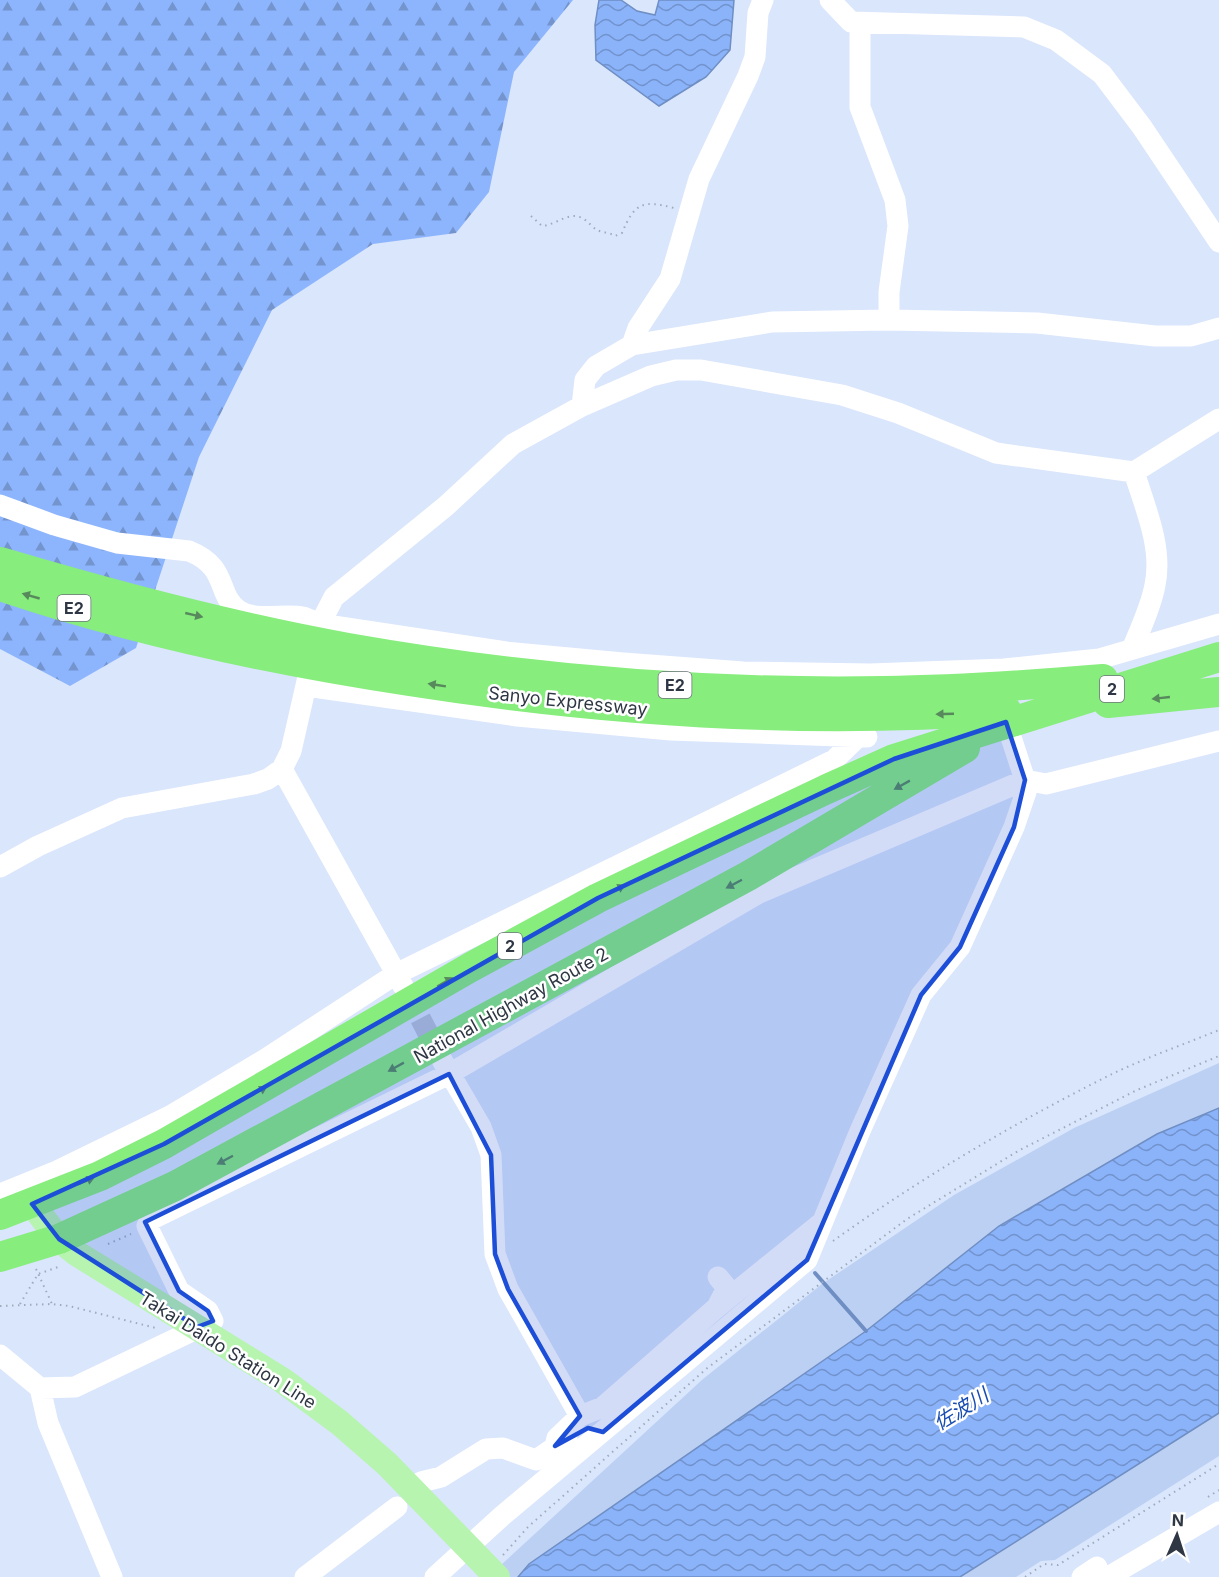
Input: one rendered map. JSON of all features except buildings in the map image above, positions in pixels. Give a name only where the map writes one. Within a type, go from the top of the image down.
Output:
[{"type":"highway","name":"Sanyo Expressway","points":[[0,562],[137,602],[348,648],[492,669],[639,684],[785,690],[944,690],[1219,668]]},
{"type":"highway","name":"Sanyo Expressway","points":[[0,586],[148,629],[256,655],[491,694],[637,709],[784,716],[909,715],[1093,704],[1219,692]]},
{"type":"highway","name":"National Highway Route 2","points":[[0,1215],[32,1204],[164,1144],[471,967],[598,898],[894,759],[1219,657]]},
{"type":"highway","name":"National Highway Route 2","points":[[0,1257],[63,1251],[175,1186],[748,876],[944,762],[1006,722]]},
{"type":"main road","name":"Takai Daido Station Line","points":[[32,1204],[63,1251],[97,1267],[188,1332],[282,1380],[340,1423],[387,1464],[484,1560]]},
{"type":"street","points":[[632,345],[638,328],[670,279],[699,179],[755,57],[758,13],[763,0]]},
{"type":"street","points":[[830,0],[846,19],[860,23],[1024,27],[1056,40],[1102,74],[1142,127],[1219,242]]},
{"type":"street","points":[[860,23],[860,107],[894,200],[898,226],[889,292],[889,320]]},
{"type":"street","points":[[582,406],[585,380],[596,366],[632,345],[771,322],[889,320],[1037,323],[1155,336],[1191,336],[1219,328]]},
{"type":"street","points":[[0,867],[74,828],[122,808],[254,784],[282,769],[291,752],[320,624],[334,597],[446,506],[501,454],[582,406],[651,376],[676,370],[701,370],[842,395],[898,413],[996,453],[1134,472],[1219,419]]},
{"type":"street","points":[[1133,647],[1156,583],[1153,536],[1134,472]]},
{"type":"street","points":[[0,505],[54,525],[117,543],[189,551],[200,555],[216,569],[231,602],[238,611],[257,615],[302,617],[320,624],[506,652],[743,672],[870,674],[1004,669],[1099,658],[1219,624]]},
{"type":"street","points":[[435,1577],[484,1560],[603,1432],[807,1260],[860,1131],[921,995],[960,947],[1014,827],[1026,792],[1025,780],[1006,722],[1004,669]]},
{"type":"street","points":[[306,686],[517,716],[671,730],[868,737],[870,674]]},
{"type":"street","points":[[0,1194],[57,1171],[170,1116],[401,982],[834,760],[858,737]]},
{"type":"street","points":[[40,1388],[75,1387],[213,1321],[208,1311],[179,1291],[147,1227],[150,1220],[446,1067],[759,893],[1025,780],[1046,784],[1219,741]]},
{"type":"street","points":[[282,769],[401,982]]},
{"type":"street","points":[[446,1067],[481,1127],[491,1155],[494,1185],[492,1226],[495,1254],[508,1289],[580,1416]]},
{"type":"street","points":[[555,1446],[558,1438],[580,1416],[603,1407],[716,1309],[825,1220]]},
{"type":"street","points":[[676,1370],[683,1352],[716,1309],[727,1288],[718,1277]]},
{"type":"street","points":[[0,1355],[40,1388],[48,1423],[112,1577]]},
{"type":"street","points":[[421,1482],[441,1477],[486,1449],[503,1448],[536,1460],[555,1446],[588,1428],[603,1432]]},
{"type":"street","points":[[305,1577],[398,1507]]},
{"type":"street","points":[[1096,1574],[1219,1512]]},
{"type":"path","points":[[531,216],[542,226],[552,225],[574,215],[579,216],[598,231],[608,232],[615,236],[622,233],[634,211],[646,204],[653,202],[689,211]]},
{"type":"path","points":[[807,1260],[887,1203],[1007,1131],[1103,1079],[1219,1030]]},
{"type":"path","points":[[484,1560],[528,1527],[706,1369],[907,1219],[1018,1151],[1137,1090],[1219,1056]]},
{"type":"path","points":[[108,1244],[147,1227]]},
{"type":"path","points":[[19,1305],[38,1274],[63,1251]]},
{"type":"path","points":[[34,1266],[52,1304]]},
{"type":"path","points":[[0,1306],[52,1304],[158,1329],[188,1332]]},
{"type":"path","points":[[1025,1577],[1044,1564],[1058,1564],[1219,1464]]},
{"type":"highlighted area","points":[[1006,722],[1025,780],[1014,827],[960,947],[921,995],[807,1260],[603,1432],[588,1428],[555,1446],[580,1416],[508,1289],[495,1254],[491,1155],[449,1074],[145,1222],[179,1291],[208,1311],[213,1321],[197,1327],[59,1239],[32,1204],[164,1144],[598,898],[894,759]]},
{"type":"shaded area","points":[[1219,1063],[1219,1108],[1157,1134],[999,1226],[866,1331],[529,1564],[518,1577],[488,1577],[703,1379],[822,1284],[954,1195],[1074,1128]]},
{"type":"shaded area","points":[[1219,1413],[1219,1456],[1055,1560],[1041,1561],[1016,1577],[960,1577]]},
{"type":"green space","points":[[0,0],[573,0],[514,72],[489,192],[456,233],[373,244],[272,310],[199,457],[136,648],[70,686],[0,649]]},
{"type":"water","points":[[599,0],[621,0],[637,11],[655,15],[659,0],[734,0],[730,50],[706,77],[659,106],[596,60],[595,25]]},
{"type":"water","name":"佐波川","points":[[1219,1108],[1219,1413],[960,1577],[518,1577],[529,1564],[866,1331],[999,1226],[1157,1134]]},
{"type":"waterway","points":[[815,1273],[866,1331]]},
{"type":"tunnel","points":[[406,991],[440,1056]]}]
